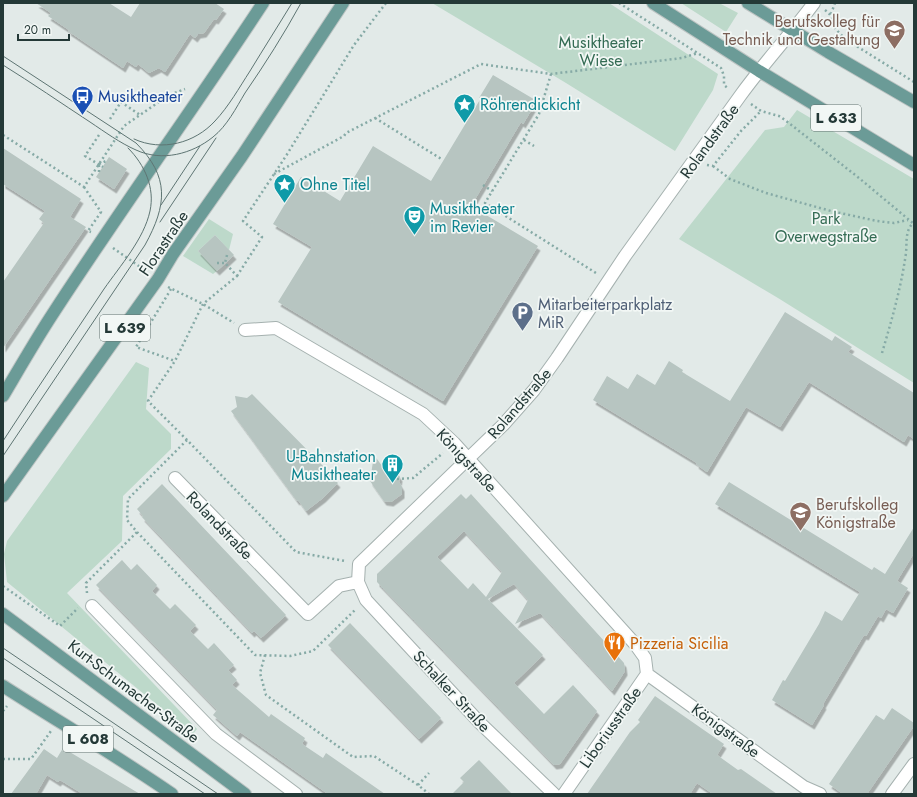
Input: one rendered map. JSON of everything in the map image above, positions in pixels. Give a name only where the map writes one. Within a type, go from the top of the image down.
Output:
[{"type":"main road","points":[[3,396],[51,316],[263,3]]},
{"type":"main road","name":"Florastraße","points":[[3,496],[158,279],[173,254],[242,156],[343,3]]},
{"type":"main road","name":"L 633","points":[[653,3],[758,71],[914,165]]},
{"type":"main road","points":[[748,3],[914,102]]},
{"type":"main road","name":"Kurt-Schumacher-Straße","points":[[3,614],[245,794]]},
{"type":"main road","name":"L 608","points":[[3,686],[130,765],[172,794]]},
{"type":"street","name":"Rolandstraße","points":[[359,564],[503,425],[534,390],[608,281],[758,71],[817,5]]},
{"type":"street","name":"Königstraße","points":[[244,330],[276,328],[423,414],[454,443],[635,644],[645,658]]},
{"type":"street","name":"Rolandstraße","points":[[175,478],[308,614],[339,586],[358,582]]},
{"type":"street","points":[[358,582],[359,564]]},
{"type":"street","name":"Schalker Straße","points":[[358,582],[366,600],[480,722],[554,794]]},
{"type":"street","name":"Kurt-Schumacher-Straße","points":[[90,603],[216,734],[296,794]]},
{"type":"street","name":"Liboriusstraße","points":[[564,794],[647,674],[645,658]]},
{"type":"street","name":"Königstraße","points":[[647,674],[804,787],[820,794]]},
{"type":"street","points":[[892,794],[914,764]]},
{"type":"path","points":[[359,564],[296,552],[148,401],[176,362],[203,304],[237,276],[262,237],[243,221],[354,45],[386,3]]},
{"type":"path","points":[[619,3],[721,68],[724,76],[724,85],[762,111],[779,116],[785,120],[860,178],[913,224],[909,227],[907,234],[906,252],[897,302],[882,353]]},
{"type":"path","points":[[835,3],[831,14],[835,27],[841,35],[914,82]]},
{"type":"path","points":[[817,5],[831,14]]},
{"type":"path","points":[[274,174],[375,118],[481,64],[551,74],[682,58],[698,53]]},
{"type":"path","points":[[551,74],[539,114],[485,203],[608,281]]},
{"type":"path","points":[[84,187],[124,126],[169,96],[185,89]]},
{"type":"path","points":[[110,118],[121,102],[140,115]]},
{"type":"path","points":[[713,166],[741,131],[762,111]]},
{"type":"path","points":[[375,118],[443,160]]},
{"type":"path","points":[[3,135],[84,187],[101,212],[88,231],[171,288],[203,304],[244,330]]},
{"type":"path","points":[[99,135],[86,156],[103,167]]},
{"type":"path","points":[[524,140],[534,146]]},
{"type":"path","points":[[99,165],[106,161]]},
{"type":"path","points":[[693,163],[713,166],[730,179],[766,193],[831,211],[877,221],[894,223],[908,220]]},
{"type":"path","points":[[99,165],[99,172]]},
{"type":"path","points":[[483,186],[492,191]]},
{"type":"path","points":[[225,263],[226,255]]},
{"type":"path","points":[[222,259],[237,276]]},
{"type":"path","points":[[217,263],[225,263]]},
{"type":"path","points":[[171,288],[136,347],[176,362]]},
{"type":"path","points":[[187,440],[128,499],[127,520],[255,655],[290,656],[313,651],[366,600]]},
{"type":"path","points":[[397,479],[413,478],[454,443]]},
{"type":"path","points":[[3,586],[60,626],[90,603],[86,583],[137,532]]},
{"type":"path","points":[[266,655],[260,673],[266,695],[353,757],[374,756],[430,794]]},
{"type":"path","points":[[3,759],[31,759],[58,721]]},
{"type":"path","points":[[418,785],[429,773]]},
{"type":"green space","name":"Musiktheater Wiese","points":[[432,3],[609,3],[718,74],[713,90],[675,151],[566,83]]},
{"type":"green space","points":[[681,3],[719,3],[738,13],[726,32]]},
{"type":"green space","name":"Park Overwegstraße","points":[[797,110],[914,179],[914,383],[778,298],[679,239],[765,130],[784,127]]},
{"type":"green space","points":[[209,219],[233,234],[229,250],[215,235],[198,251],[217,271],[213,274],[183,256]]},
{"type":"green space","points":[[136,362],[149,368],[146,409],[171,434],[171,449],[123,496],[122,541],[67,593],[197,729],[193,734],[7,582],[4,554],[7,541]]},
{"type":"building","points":[[36,3],[109,3],[131,17],[140,3],[215,3],[224,9],[216,20],[214,19],[204,33],[198,34],[195,38],[190,34],[165,72],[159,68],[149,73],[138,64],[136,67],[127,61],[123,68],[68,31],[69,30],[48,16],[51,13]]},
{"type":"building","name":"Musiktheater im Revier","points":[[493,75],[537,101],[523,124],[521,122],[471,206],[538,246],[443,401],[278,302],[312,247],[273,224],[301,177],[340,201],[373,146],[431,181],[481,98],[479,98]]},
{"type":"building","points":[[3,148],[81,199],[70,217],[86,227],[3,348],[3,282],[44,223],[39,219],[45,211],[3,184]]},
{"type":"building","points":[[109,157],[127,169],[114,189],[96,177]]},
{"type":"building","points":[[215,235],[234,255],[217,271],[198,251]]},
{"type":"building","points":[[785,312],[832,341],[835,336],[852,347],[848,352],[914,393],[914,439],[908,435],[904,442],[809,382],[780,427],[746,407],[707,472],[696,464],[697,463],[593,400],[607,376],[628,389],[637,374],[655,385],[669,361],[683,370],[682,372],[730,401]]},
{"type":"building","points":[[252,394],[338,483],[323,498],[306,511],[231,411],[237,407],[235,396],[247,398]]},
{"type":"building","name":"U-Bahnstation Musiktheater","points":[[374,455],[382,466],[393,468],[400,477],[399,482],[402,487],[402,494],[391,502],[384,501],[370,481]]},
{"type":"building","points":[[729,482],[872,570],[874,567],[885,574],[914,527],[914,553],[897,581],[908,588],[893,613],[886,609],[881,618],[878,616],[866,636],[864,635],[812,725],[772,700],[819,624],[825,611],[842,621],[860,592],[715,504]]},
{"type":"building","points":[[162,484],[286,615],[261,638],[254,631],[252,633],[142,517],[143,516],[137,509]]},
{"type":"building","points":[[461,494],[466,499],[471,494],[624,663],[625,671],[612,691],[540,613],[515,624],[528,600],[514,584],[488,599],[543,655],[514,683],[544,714],[573,685],[597,711],[560,764],[554,765],[377,582],[377,574]],"holes":[[[464,531],[502,572],[486,597],[473,583],[468,589],[437,557]]]},
{"type":"building","points":[[122,560],[131,570],[137,564],[157,585],[152,591],[170,609],[175,604],[196,625],[190,631],[208,649],[214,643],[234,665],[228,670],[237,680],[232,685],[269,717],[271,714],[305,738],[302,744],[323,758],[326,753],[385,794],[328,794],[240,732],[237,736],[213,715],[217,710],[96,585]]},
{"type":"building","points":[[350,623],[441,718],[419,739],[328,645]]},
{"type":"building","points":[[655,696],[724,744],[717,755],[738,770],[741,769],[777,794],[713,794],[697,783],[690,794],[587,794],[630,732],[640,722],[638,720]]},
{"type":"building","points":[[892,708],[914,723],[914,726],[867,794],[843,794],[829,784],[876,715],[884,720]]},
{"type":"building","points":[[63,748],[140,794],[83,794],[60,780],[58,782],[47,775],[36,794],[11,794],[44,749],[57,758]]},
{"type":"building","points":[[479,760],[512,794],[452,794],[464,782],[460,778]]},
{"type":"tram line","points":[[134,139],[145,143],[167,145],[188,140],[207,129],[234,97],[292,3]]},
{"type":"tram line","points":[[3,65],[113,137],[136,150],[146,154],[166,156],[186,152],[205,143],[223,128],[274,49],[301,3]]},
{"type":"tram line","points":[[3,56],[136,143],[155,168],[160,180],[162,192],[158,217],[145,245],[3,456]]},
{"type":"tram line","points":[[160,222],[216,138]]},
{"type":"tram line","points":[[161,205],[200,146]]},
{"type":"tram line","points":[[3,441],[143,232],[150,211],[150,185],[144,169],[128,148]]},
{"type":"tram line","points":[[3,648],[218,794]]},
{"type":"tram line","points":[[3,658],[205,794]]},
{"type":"place","name":"Berufskolleg für Technik und Gestaltung","points":[[895,50]]},
{"type":"place","name":"Musiktheater","points":[[82,116]]},
{"type":"place","name":"Röhrendickicht","points":[[465,124]]},
{"type":"place","name":"Ohne Titel","points":[[285,204]]},
{"type":"place","name":"Musiktheater im Revier","points":[[415,236]]},
{"type":"place","name":"Mitarbeiterparkplatz MiR","points":[[523,332]]},
{"type":"place","name":"U-Bahnstation Musiktheater","points":[[392,484]]},
{"type":"place","name":"Berufskolleg Königstraße","points":[[800,532]]},
{"type":"place","name":"Pizzeria Sicilia","points":[[615,662]]}]
